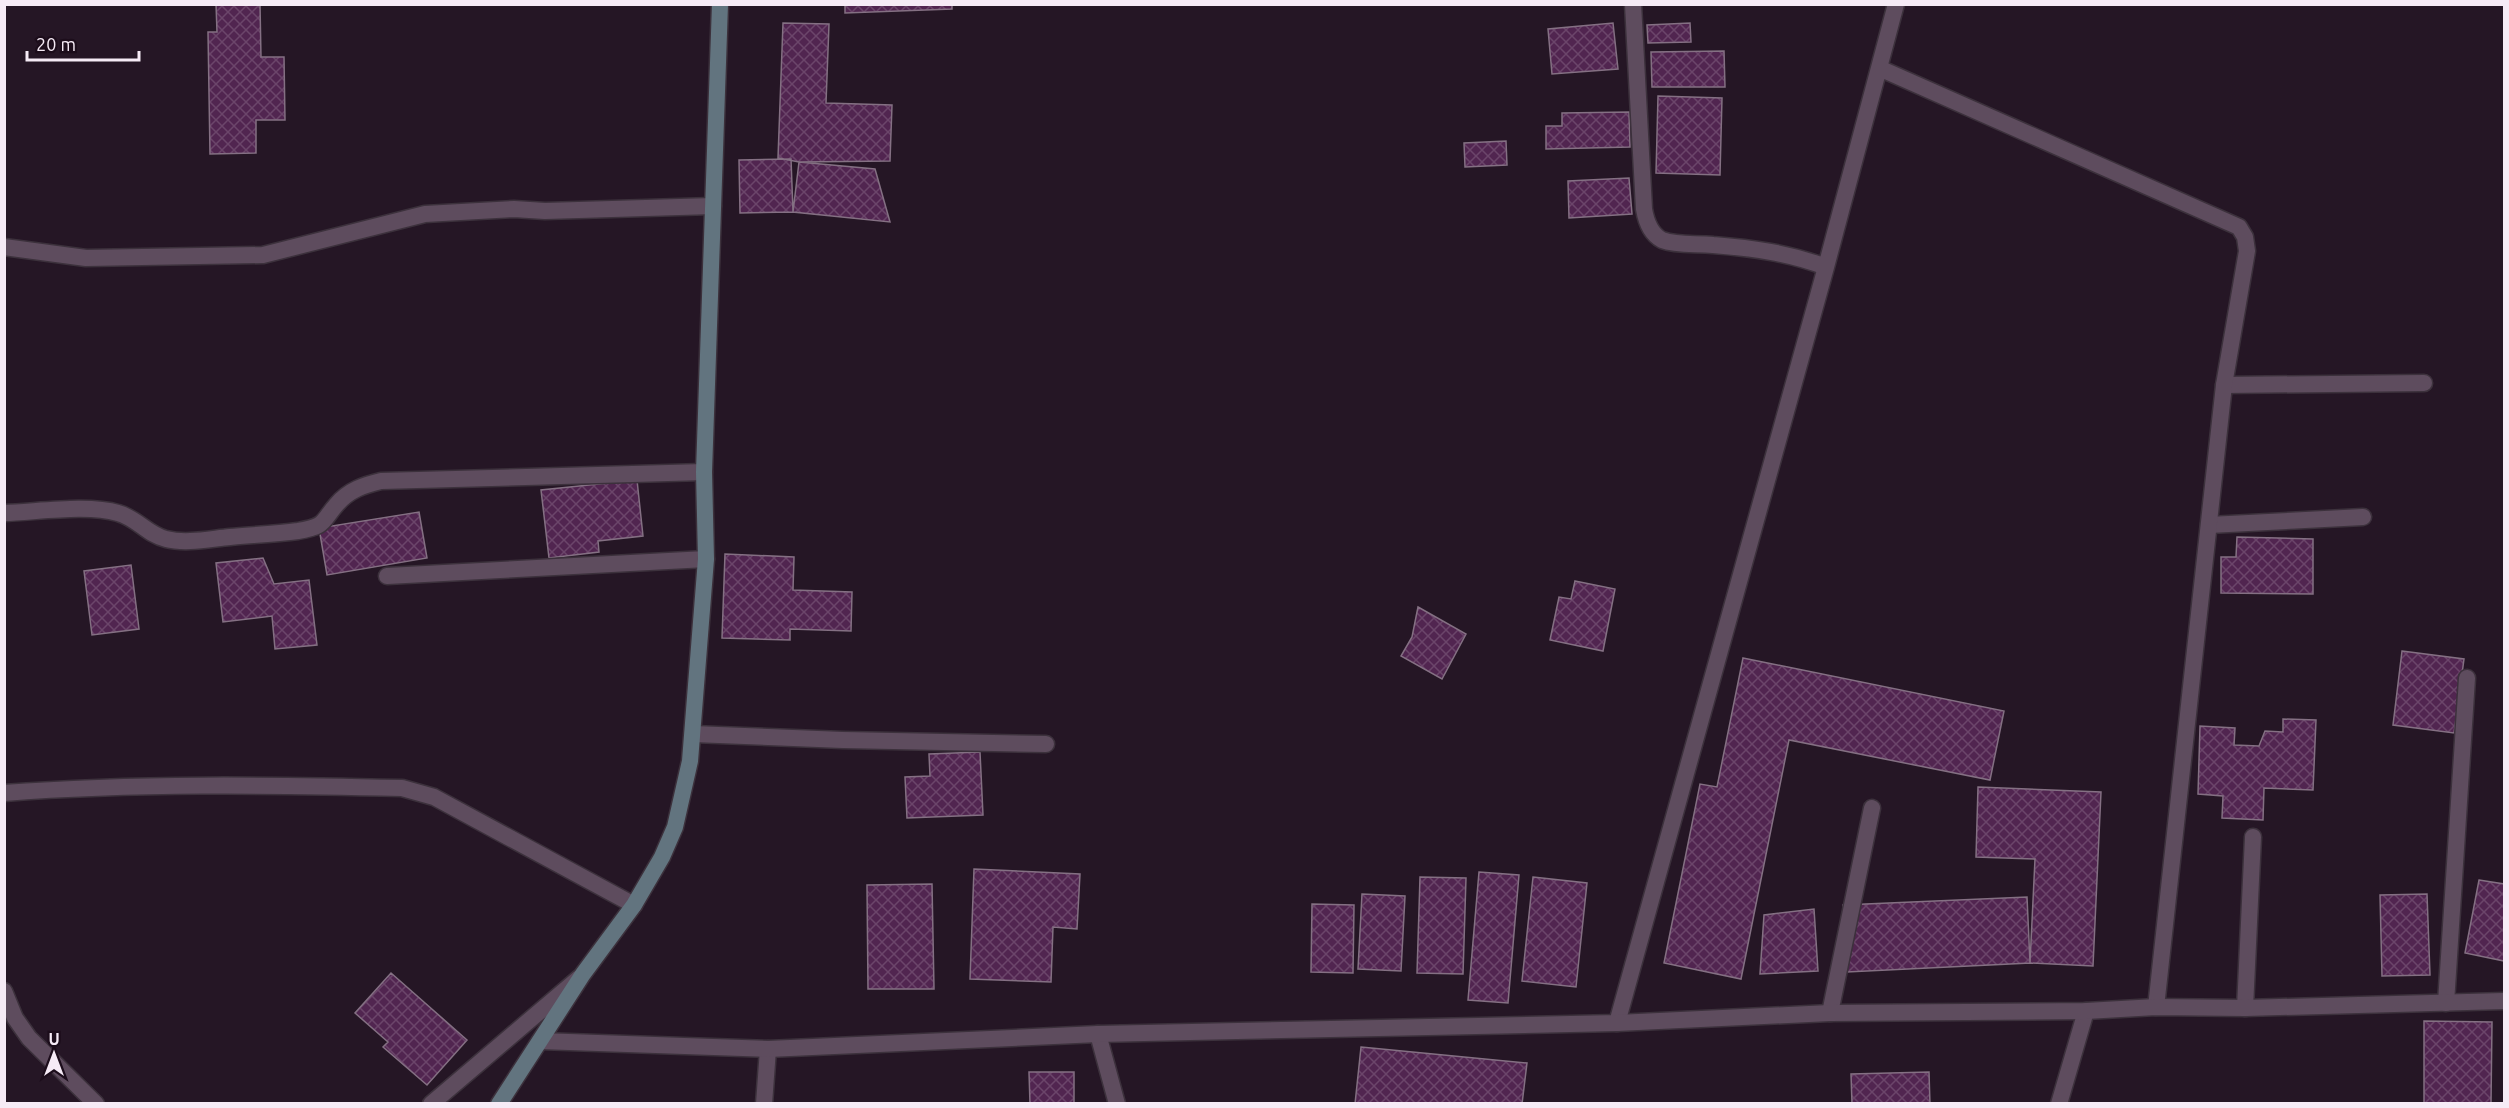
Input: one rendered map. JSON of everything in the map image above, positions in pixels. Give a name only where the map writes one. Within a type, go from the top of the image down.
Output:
[{"type":"main road","points":[[500,1104],[583,974],[634,905],[662,857],[675,827],[690,762],[706,559],[704,472],[720,4]]},
{"type":"street","points":[[1633,4],[1644,209],[1645,219],[1654,235],[1663,240],[1678,243],[1764,250],[1826,267]]},
{"type":"street","points":[[1617,1023],[1826,267],[1896,4]]},
{"type":"street","points":[[1880,68],[2239,227],[2246,237],[2247,251],[2224,385],[2156,1007]]},
{"type":"street","points":[[4,247],[86,258],[263,255],[425,214],[514,209],[545,211],[713,206]]},
{"type":"street","points":[[2224,385],[2424,383]]},
{"type":"street","points":[[4,513],[98,509],[119,513],[136,521],[153,534],[166,539],[189,540],[316,527],[327,519],[337,504],[358,487],[381,481],[704,472]]},
{"type":"street","points":[[2209,525],[2363,517]]},
{"type":"street","points":[[387,576],[706,559]]},
{"type":"street","points":[[2446,1003],[2467,678]]},
{"type":"street","points":[[693,734],[1046,744]]},
{"type":"street","points":[[4,793],[56,789],[402,788],[434,797],[634,905]]},
{"type":"street","points":[[1830,1013],[1872,808]]},
{"type":"street","points":[[2246,1008],[2253,837]]},
{"type":"street","points":[[431,1104],[583,974]]},
{"type":"street","points":[[4,991],[15,1018],[29,1038],[96,1104]]},
{"type":"street","points":[[540,1041],[768,1049],[1098,1034],[1617,1023],[1830,1013],[2086,1011],[2156,1007],[2246,1008],[2505,1001]]},
{"type":"street","points":[[2059,1104],[2086,1011]]},
{"type":"street","points":[[1098,1034],[1117,1104]]},
{"type":"street","points":[[764,1104],[768,1049]]},
{"type":"building","points":[[216,4],[260,4],[261,57],[284,57],[285,120],[256,120],[256,153],[210,154],[208,32],[217,32]]},
{"type":"building","points":[[845,4],[952,4],[952,9],[845,13]]},
{"type":"building","points":[[783,23],[829,24],[826,103],[892,105],[890,161],[799,162],[778,158]]},
{"type":"building","points":[[1613,23],[1618,69],[1552,74],[1548,29]]},
{"type":"building","points":[[1690,23],[1691,42],[1648,43],[1647,25]]},
{"type":"building","points":[[1724,51],[1725,87],[1652,87],[1651,52]]},
{"type":"building","points":[[1658,96],[1722,98],[1720,175],[1656,173]]},
{"type":"building","points":[[1629,112],[1630,147],[1546,149],[1546,126],[1562,126],[1562,113]]},
{"type":"building","points":[[1506,141],[1507,165],[1465,167],[1464,143]]},
{"type":"building","points":[[791,159],[793,212],[740,213],[739,160]]},
{"type":"building","points":[[799,162],[875,169],[890,222],[793,212]]},
{"type":"building","points":[[1629,178],[1632,214],[1569,218],[1568,181]]},
{"type":"building","points":[[637,480],[643,536],[598,541],[599,552],[549,558],[541,490]]},
{"type":"building","points":[[419,512],[427,558],[327,575],[319,528]]},
{"type":"building","points":[[2237,537],[2313,539],[2313,594],[2221,593],[2221,557],[2236,557]]},
{"type":"building","points":[[725,554],[794,557],[793,590],[852,592],[851,631],[790,629],[790,640],[722,638]]},
{"type":"building","points":[[263,558],[274,584],[309,580],[317,645],[275,649],[272,616],[223,622],[216,563]]},
{"type":"building","points":[[131,565],[139,629],[92,635],[84,571]]},
{"type":"building","points":[[1575,581],[1615,589],[1603,651],[1550,640],[1559,597],[1571,599]]},
{"type":"building","points":[[1418,607],[1466,634],[1442,679],[1401,656],[1412,637]]},
{"type":"building","points":[[2402,651],[2464,659],[2454,733],[2393,725]]},
{"type":"building","points":[[1743,658],[2004,711],[1990,780],[1789,740],[1741,979],[1664,963],[1700,784],[1717,787]]},
{"type":"building","points":[[2283,719],[2316,720],[2313,790],[2264,788],[2263,820],[2222,818],[2223,796],[2198,794],[2200,726],[2235,728],[2234,745],[2259,746],[2265,731],[2283,732]]},
{"type":"building","points":[[980,752],[983,815],[907,818],[905,777],[930,776],[929,754]]},
{"type":"building","points":[[1978,787],[2101,792],[2093,966],[2030,963],[2035,859],[1976,857]]},
{"type":"building","points":[[974,869],[1080,874],[1077,929],[1053,927],[1051,982],[970,979]]},
{"type":"building","points":[[1479,872],[1519,875],[1508,1003],[1468,1000]]},
{"type":"building","points":[[1420,877],[1466,878],[1463,974],[1417,973]]},
{"type":"building","points":[[1533,877],[1587,883],[1576,987],[1522,981]]},
{"type":"building","points":[[2479,880],[2504,884],[2504,961],[2465,953]]},
{"type":"building","points":[[932,884],[934,989],[868,989],[867,885]]},
{"type":"building","points":[[1362,894],[1405,896],[1401,971],[1358,969]]},
{"type":"building","points":[[2427,894],[2430,975],[2382,976],[2380,895]]},
{"type":"building","points":[[2027,897],[2030,963],[1847,972],[1843,905]]},
{"type":"building","points":[[1312,904],[1354,905],[1353,973],[1311,972]]},
{"type":"building","points":[[1814,909],[1818,971],[1760,974],[1764,915]]},
{"type":"building","points":[[391,973],[467,1040],[427,1085],[383,1047],[388,1042],[355,1013]]},
{"type":"building","points":[[2424,1021],[2492,1022],[2491,1104],[2424,1104]]},
{"type":"building","points":[[1361,1047],[1527,1063],[1522,1104],[1355,1104]]},
{"type":"building","points":[[1029,1072],[1074,1072],[1074,1104],[1030,1104]]},
{"type":"building","points":[[1929,1072],[1930,1104],[1852,1104],[1851,1074]]}]
